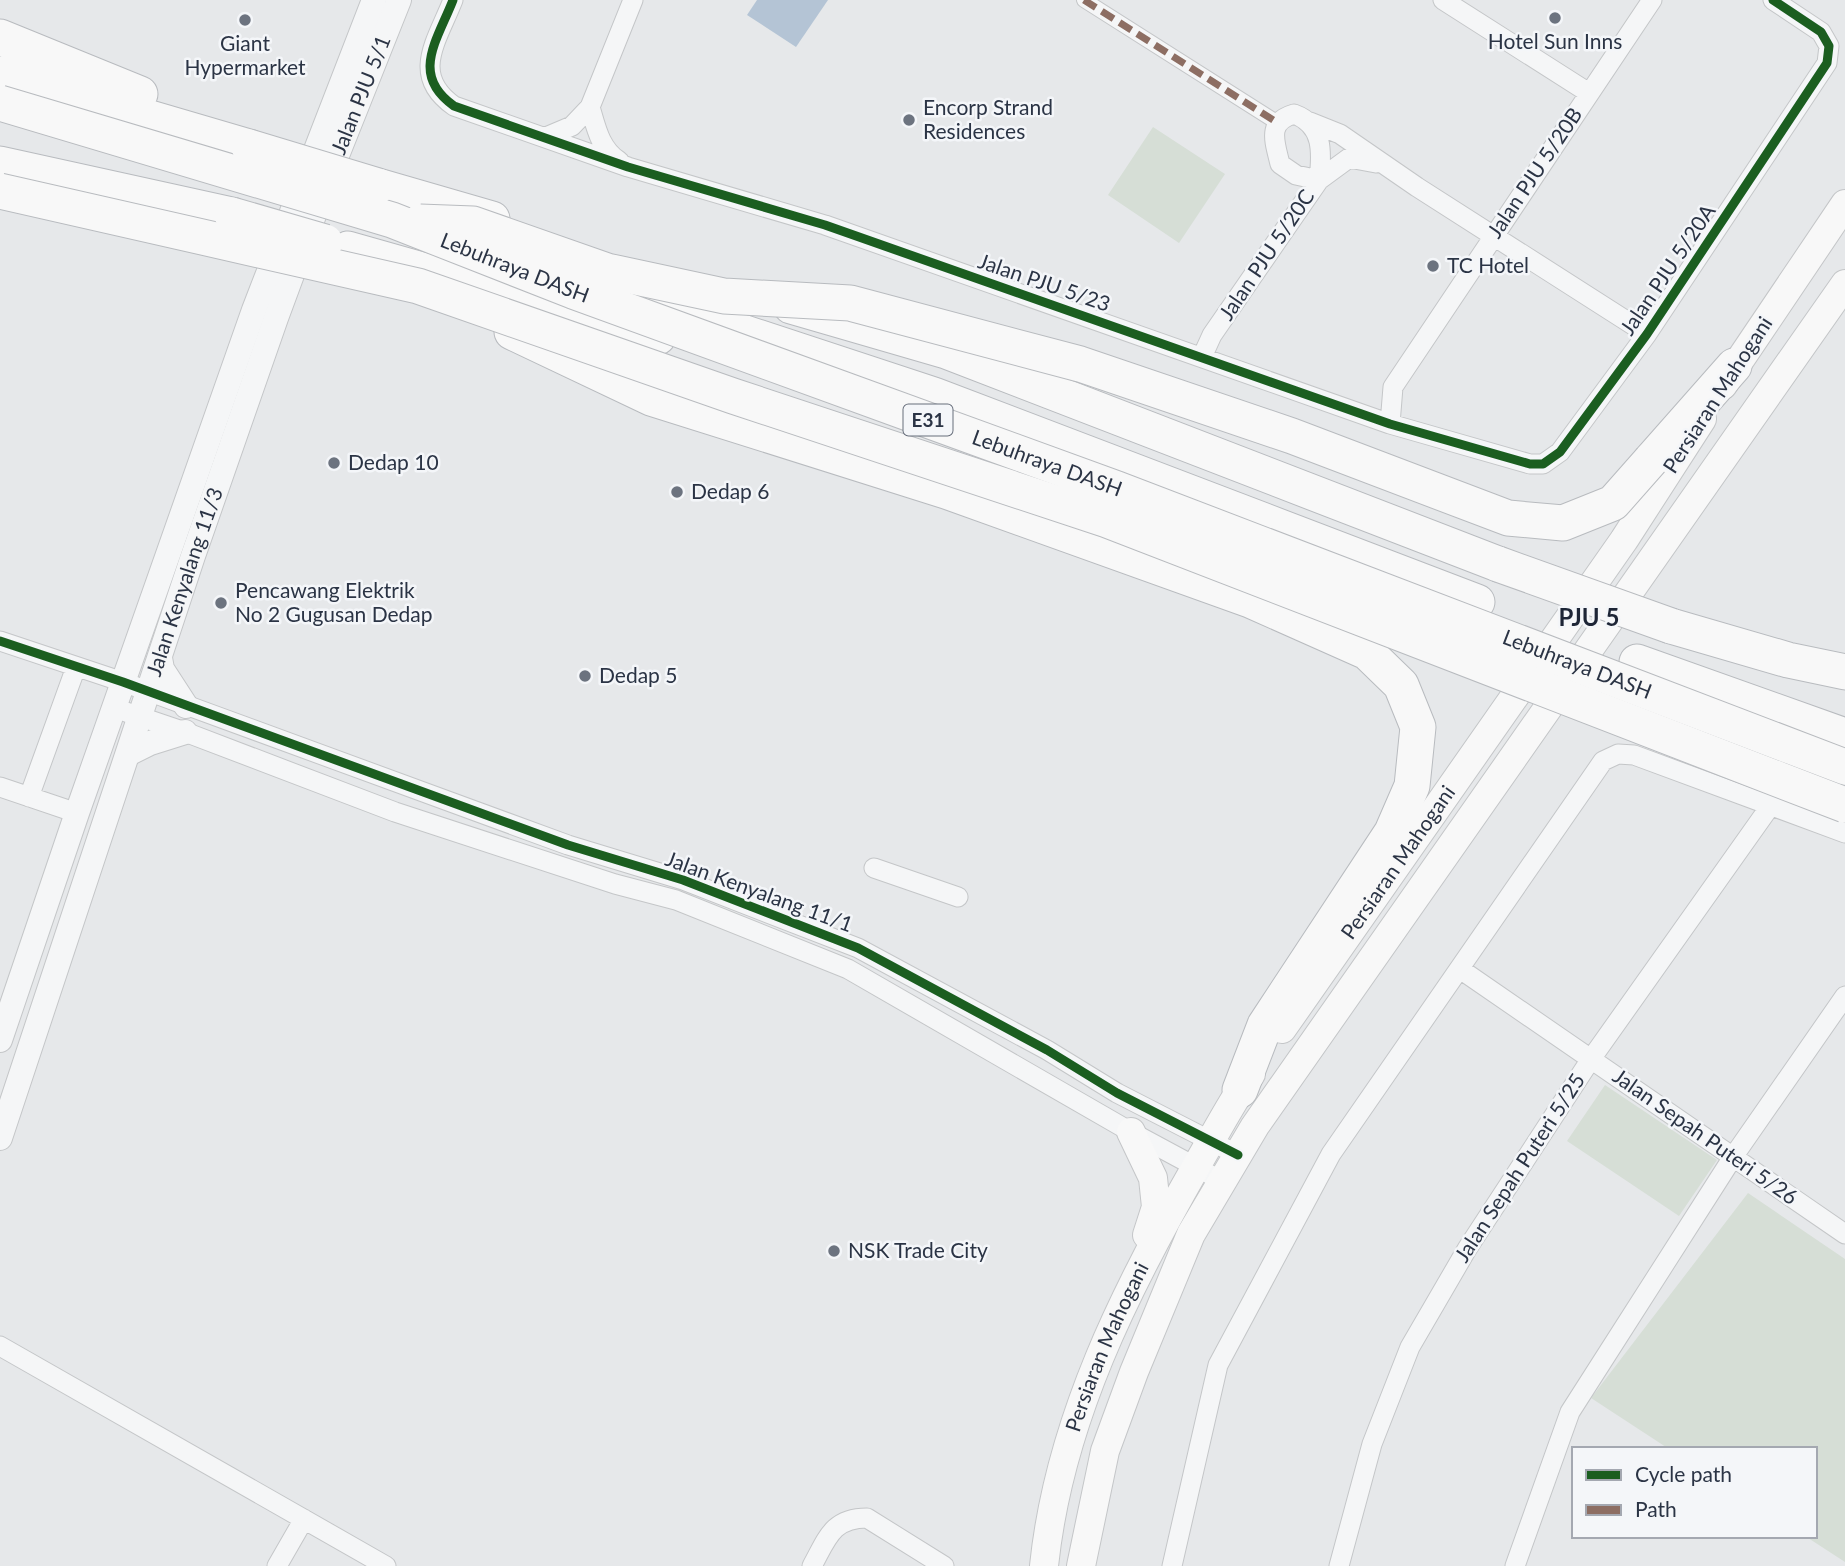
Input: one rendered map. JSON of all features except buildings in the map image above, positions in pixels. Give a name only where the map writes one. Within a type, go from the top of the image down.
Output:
[{"type":"highway","points":[[0,37],[150,98],[174,112],[195,131],[247,163]]},
{"type":"highway","points":[[0,74],[195,131]]},
{"type":"highway","name":"Lebuhraya DASH","points":[[0,103],[380,208],[573,291],[1117,489],[1845,767]]},
{"type":"highway","points":[[0,111],[247,163],[653,303],[934,395],[1637,662],[1845,736]]},
{"type":"highway","points":[[0,164],[232,215],[852,392],[895,398],[934,395]]},
{"type":"highway","name":"Lebuhraya DASH","points":[[0,191],[418,286],[733,396],[1107,520],[1845,805]]},
{"type":"highway","points":[[380,208],[474,224],[607,271],[724,296],[850,303],[1080,364],[1292,436],[1508,518],[1563,523],[1613,503],[1734,366]]},
{"type":"highway","points":[[380,208],[946,351],[1498,564],[1671,626],[1788,660],[1845,672]]},
{"type":"highway","points":[[418,286],[650,398],[959,496],[1250,600],[1367,652],[1401,685],[1418,727],[1412,786],[1392,832],[1265,1025],[1240,1090]]},
{"type":"main road","name":"Persiaran Mahogani","points":[[1044,1566],[1072,1432],[1097,1361],[1136,1275],[1240,1090],[1616,551],[1675,463],[1734,366],[1845,204]]},
{"type":"main road","name":"Persiaran Mahogani","points":[[1081,1566],[1105,1451],[1134,1372],[1191,1234],[1222,1181],[1255,1126],[1845,284]]},
{"type":"main road","points":[[1131,1132],[1153,1178],[1156,1207],[1136,1275]]},
{"type":"street","name":"Jalan PJU 5/1","points":[[314,184],[374,0]]},
{"type":"street","name":"Jalan PJU 5/1","points":[[314,184],[398,0]]},
{"type":"street","name":"Jalan PJU 5/23","points":[[453,0],[438,37],[428,73],[440,97],[454,106],[546,136],[628,167],[825,225],[1390,424],[1530,464]]},
{"type":"street","points":[[546,136],[572,126],[590,107],[633,0]]},
{"type":"street","points":[[1084,0],[1278,123]]},
{"type":"street","points":[[1443,0],[1589,93]]},
{"type":"street","name":"Jalan PJU 5/20B","points":[[1390,424],[1393,387],[1652,0]]},
{"type":"street","name":"Jalan PJU 5/20A","points":[[1530,464],[1543,464],[1560,452],[1647,334],[1827,63],[1829,46],[1821,32],[1773,0]]},
{"type":"street","points":[[590,107],[601,142],[611,156],[628,167]]},
{"type":"street","points":[[1310,122],[1321,150],[1319,180],[1296,175],[1280,164],[1274,135],[1283,117],[1294,114],[1340,134],[1647,334]]},
{"type":"street","name":"Jalan PJU 5/20C","points":[[1202,357],[1212,335],[1319,180],[1349,158],[1384,164]]},
{"type":"street","name":"Jalan Kenyalang 11/3","points":[[0,1040],[123,682],[196,512],[314,184]]},
{"type":"street","name":"Jalan Kenyalang 11/3","points":[[0,1138],[149,692],[196,512]]},
{"type":"street","name":"Jalan Kenyalang 11/1","points":[[0,640],[123,682],[568,845],[682,880],[858,948],[1047,1050],[1117,1093],[1238,1155]]},
{"type":"street","points":[[159,658],[162,669],[186,706]]},
{"type":"street","points":[[29,797],[76,667]]},
{"type":"street","name":"Jalan Kenyalang 11/1","points":[[114,708],[395,811],[615,884],[676,900],[848,969],[1131,1132],[1222,1181]]},
{"type":"street","points":[[128,754],[150,743],[185,732]]},
{"type":"street","points":[[1172,1566],[1218,1365],[1331,1154],[1603,761],[1618,754],[1634,755],[1845,833]]},
{"type":"street","points":[[0,787],[77,813]]},
{"type":"street","name":"Jalan Sepah Puteri 5/25","points":[[1339,1566],[1372,1444],[1410,1347],[1466,1249],[1591,1059],[1771,806]]},
{"type":"street","points":[[874,868],[958,897]]},
{"type":"street","name":"Jalan Sepah Puteri 5/26","points":[[1460,969],[1845,1234]]},
{"type":"street","points":[[1515,1566],[1570,1412],[1733,1157],[1845,996]]},
{"type":"street","points":[[0,1346],[386,1566]]},
{"type":"street","points":[[277,1566],[304,1518]]},
{"type":"street","points":[[812,1566],[837,1524],[853,1518],[867,1518],[944,1566]]},
{"type":"shaded area","points":[[1153,127],[1225,174],[1179,243],[1108,195]]},
{"type":"shaded area","points":[[1605,1085],[1717,1160],[1679,1216],[1567,1141]]},
{"type":"shaded area","points":[[1748,1193],[1845,1259],[1845,1562],[1808,1538],[1817,1538],[1817,1447],[1666,1447],[1591,1398]]},
{"type":"water","points":[[757,0],[828,0],[796,47],[747,15]]},
{"type":"marked path","points":[[1084,0],[1278,123]]},
{"type":"cycle path","points":[[453,0],[435,43],[430,70],[433,82],[454,106],[628,167],[825,225],[1390,424],[1530,464],[1543,464],[1560,452],[1647,334],[1827,63],[1829,46],[1821,32],[1773,0]]},
{"type":"cycle path","points":[[0,641],[123,682],[568,845],[683,880],[858,948],[1047,1050],[1117,1093],[1238,1155]]},
{"type":"place","name":"Hotel Sun Inns","points":[[1555,18]]},
{"type":"place","name":"Giant Hypermarket","points":[[245,20]]},
{"type":"place","name":"Encorp Strand Residences","points":[[909,120]]},
{"type":"place","name":"TC Hotel","points":[[1433,266]]},
{"type":"place","name":"Dedap 10","points":[[334,463]]},
{"type":"place","name":"Dedap 6","points":[[677,492]]},
{"type":"place","name":"Pencawang Elektrik No 2 Gugusan Dedap","points":[[221,603]]},
{"type":"place","name":"Dedap 5","points":[[585,676]]},
{"type":"place","name":"NSK Trade City","points":[[834,1251]]},
{"type":"district","name":"PJU 5","points":[[1589,618]]}]
